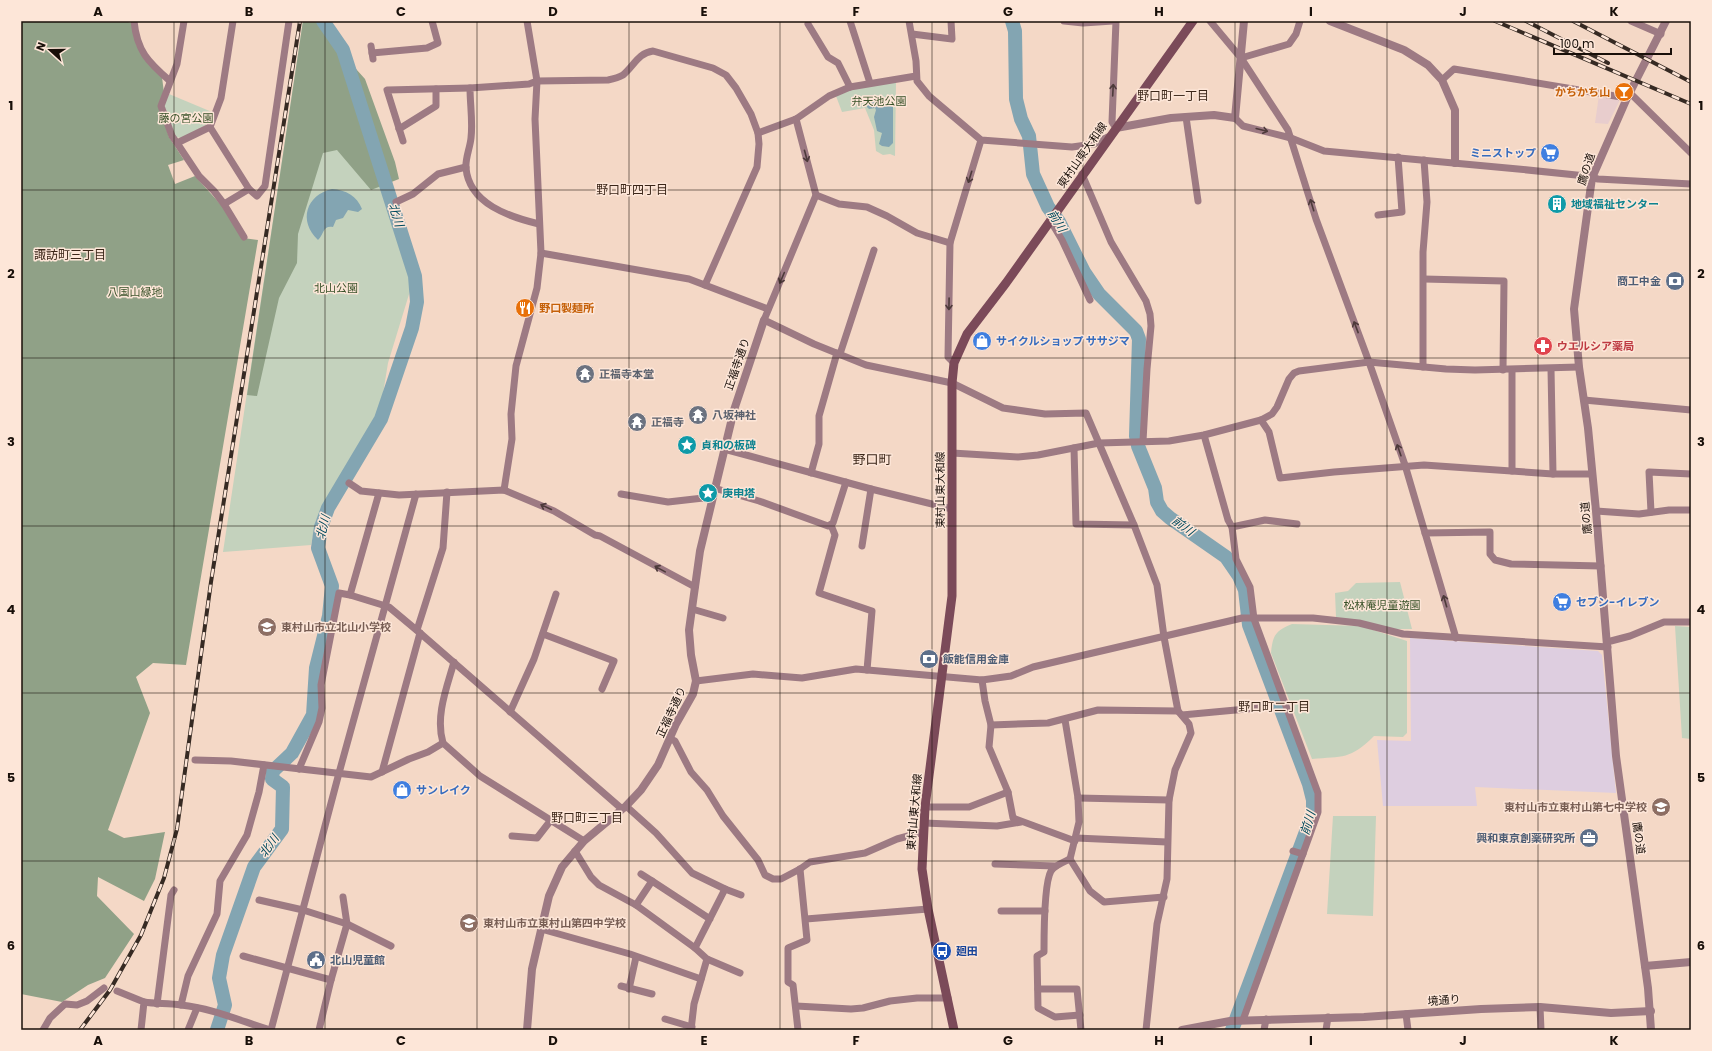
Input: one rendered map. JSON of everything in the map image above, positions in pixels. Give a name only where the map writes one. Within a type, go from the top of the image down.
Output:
[{"type":"main road","name":"東村山東大和線","points":[[954,1030],[922,878],[925,807],[952,596],[952,383],[954,364],[967,334],[1006,283],[1082,174],[1193,21]]},
{"type":"street","points":[[134,21],[139,45],[150,63],[170,81]]},
{"type":"street","points":[[184,21],[176,64],[161,106],[172,136],[199,176],[224,204],[244,237]]},
{"type":"street","points":[[177,143],[210,127],[221,98],[233,21]]},
{"type":"street","points":[[210,127],[249,189],[257,196],[265,186],[289,21]]},
{"type":"street","points":[[372,53],[427,48],[438,43],[432,21]]},
{"type":"street","points":[[504,490],[512,439],[511,414],[516,366],[537,288],[541,253],[535,119],[537,81],[527,21]]},
{"type":"street","points":[[850,21],[870,83]]},
{"type":"street","points":[[909,21],[916,61],[917,81],[929,96],[981,140],[1072,147],[1087,146],[1100,142],[1113,132],[1171,118],[1214,115],[1235,118],[1243,126],[1291,138],[1324,151],[1398,157],[1592,178],[1691,184]]},
{"type":"street","points":[[912,34],[952,39],[951,21]]},
{"type":"street","points":[[1064,21],[1083,23],[1113,21]]},
{"type":"street","points":[[1113,132],[1112,122],[1116,21]]},
{"type":"street","points":[[1210,21],[1241,58],[1288,130],[1318,226],[1369,362],[1405,465],[1456,638]]},
{"type":"street","points":[[1235,118],[1244,21]]},
{"type":"street","points":[[1241,58],[1289,44],[1296,34],[1300,21]]},
{"type":"street","points":[[1330,21],[1404,50],[1428,65],[1442,80],[1455,110],[1454,163]]},
{"type":"street","points":[[1631,21],[1661,34]]},
{"type":"street","name":"鷹の道","points":[[1651,1030],[1645,966],[1616,756],[1596,511],[1579,367],[1574,309],[1592,178],[1629,95],[1661,34],[1666,21]]},
{"type":"street","points":[[808,24],[828,57],[838,63],[850,87]]},
{"type":"street","points":[[403,141],[387,90],[470,88],[529,84],[537,81],[608,80],[618,78],[624,74],[645,52],[652,51],[713,68],[726,75],[736,88],[751,114],[758,133],[759,144],[758,167],[705,285]]},
{"type":"street","points":[[1442,80],[1454,68],[1629,95],[1691,153]]},
{"type":"street","points":[[758,133],[796,118],[829,96],[850,87],[916,76]]},
{"type":"street","points":[[470,88],[471,137],[466,167],[469,185],[480,198],[518,219],[539,224]]},
{"type":"street","points":[[399,129],[436,106],[436,89]]},
{"type":"street","points":[[1186,117],[1198,201]]},
{"type":"street","points":[[796,118],[816,195],[764,320],[838,354],[866,365],[952,383],[1003,408],[1045,414],[1086,413],[1134,525],[1157,585],[1164,637],[1180,713],[1189,724],[1191,733],[1175,770],[1169,800],[1167,879],[1157,924],[1146,1030]]},
{"type":"street","points":[[954,364],[948,357],[950,243],[981,140]]},
{"type":"street","points":[[1378,214],[1402,212],[1398,157]]},
{"type":"street","points":[[1423,367],[1423,252],[1427,202],[1424,160]]},
{"type":"street","points":[[396,202],[413,194],[438,174],[466,167]]},
{"type":"street","points":[[1082,174],[1111,242],[1146,301],[1150,314],[1151,326],[1146,369],[1142,441]]},
{"type":"street","points":[[224,204],[249,189]]},
{"type":"street","points":[[816,195],[840,204],[867,207],[887,216],[917,233],[950,243]]},
{"type":"street","points":[[1053,216],[1062,240],[1090,300]]},
{"type":"street","points":[[811,472],[819,444],[819,416],[838,354],[874,250]]},
{"type":"street","points":[[541,253],[689,279],[768,309]]},
{"type":"street","points":[[1424,279],[1504,281],[1503,370]]},
{"type":"street","name":"正福寺通り","points":[[527,1030],[532,969],[549,896],[562,867],[584,841],[624,807],[641,790],[658,765],[691,699],[696,681],[691,655],[690,630],[700,551],[734,410],[764,320]]},
{"type":"street","points":[[952,453],[1018,457],[1038,455],[1099,443],[1169,441],[1204,435],[1261,420],[1272,414],[1289,379],[1294,373],[1299,371],[1369,362],[1475,370],[1579,367]]},
{"type":"street","points":[[1551,369],[1553,474]]},
{"type":"street","points":[[1512,370],[1512,471]]},
{"type":"street","points":[[1584,400],[1691,410]]},
{"type":"street","points":[[1261,420],[1269,432],[1280,478],[1424,464],[1553,474],[1592,474]]},
{"type":"street","points":[[1204,435],[1228,520],[1232,527],[1236,559],[1250,587],[1252,619],[1318,793],[1318,812],[1241,1020]]},
{"type":"street","points":[[1074,448],[1076,524],[1134,525]]},
{"type":"street","points":[[724,449],[871,489],[952,509]]},
{"type":"street","points":[[1651,512],[1649,472],[1691,474]]},
{"type":"street","points":[[830,525],[833,523],[846,482]]},
{"type":"street","points":[[349,483],[361,491],[379,494],[504,490],[554,510],[595,535],[600,536],[695,587]]},
{"type":"street","points":[[714,488],[828,526],[830,525]]},
{"type":"street","points":[[862,546],[871,489]]},
{"type":"street","points":[[382,772],[442,548],[447,492]]},
{"type":"street","points":[[350,595],[379,494]]},
{"type":"street","points":[[117,992],[144,1002],[197,1008],[271,1030],[339,773],[416,494]]},
{"type":"street","points":[[621,494],[668,502],[712,497]]},
{"type":"street","points":[[1596,511],[1639,514],[1669,510],[1691,510]]},
{"type":"street","points":[[1232,527],[1265,520],[1297,524]]},
{"type":"street","points":[[830,525],[835,534],[818,593],[872,611],[867,670]]},
{"type":"street","points":[[1425,533],[1490,532],[1490,554],[1496,560],[1511,564],[1601,566]]},
{"type":"street","points":[[295,768],[319,722],[322,708],[321,685],[339,593],[350,595],[385,606],[419,631],[510,712],[656,833],[692,873],[725,889],[741,894]]},
{"type":"street","points":[[510,712],[534,659],[556,594]]},
{"type":"street","points":[[692,609],[723,618]]},
{"type":"street","points":[[696,681],[753,674],[802,678],[856,670],[982,680],[1011,676],[1033,667],[1242,618],[1313,618],[1359,623],[1403,634],[1456,638],[1608,644],[1664,622],[1691,622]]},
{"type":"street","points":[[543,634],[614,661],[602,689]]},
{"type":"street","points":[[454,662],[442,707],[440,721],[443,743],[480,776],[584,841]]},
{"type":"street","points":[[982,680],[985,702],[991,725],[989,746],[1008,792],[1013,818],[1021,822],[1075,839],[1167,842]]},
{"type":"street","points":[[991,725],[1048,723],[1065,720],[1098,710],[1180,713],[1268,707]]},
{"type":"street","points":[[1065,720],[1078,798],[1079,822],[1070,859],[1090,891],[1104,902],[1164,897]]},
{"type":"street","points":[[670,739],[676,741],[691,772],[707,790],[723,816],[758,860],[765,875],[773,879],[781,879],[810,862],[865,853],[924,828],[997,826],[1021,822]]},
{"type":"street","points":[[195,760],[264,765],[371,776],[428,752],[443,743]]},
{"type":"street","points":[[181,1005],[188,976],[217,914],[220,881],[246,835],[259,792],[264,765]]},
{"type":"street","points":[[925,807],[969,807],[1008,792]]},
{"type":"street","points":[[1078,798],[1169,800]]},
{"type":"street","points":[[512,836],[537,838],[551,820]]},
{"type":"street","points":[[575,850],[591,877],[598,885],[636,906],[695,948],[707,959],[740,973]]},
{"type":"street","points":[[1293,852],[1303,854]]},
{"type":"street","points":[[1070,859],[1056,866],[1051,871],[1045,911],[1044,952],[1037,956],[1038,1008],[1055,1017],[1080,1015]]},
{"type":"street","points":[[995,864],[1056,866]]},
{"type":"street","points":[[798,1030],[793,985],[788,982],[788,948],[807,940],[800,869]]},
{"type":"street","points":[[641,874],[710,919]]},
{"type":"street","points":[[636,906],[652,881]]},
{"type":"street","points":[[695,948],[725,889]]},
{"type":"street","points":[[156,1004],[171,895],[174,890]]},
{"type":"street","points":[[319,1030],[347,924],[342,897]]},
{"type":"street","points":[[259,900],[303,910],[347,924],[391,946]]},
{"type":"street","points":[[806,919],[928,909]]},
{"type":"street","points":[[1001,912],[1045,911]]},
{"type":"street","points":[[542,929],[636,956],[701,979]]},
{"type":"street","points":[[243,956],[331,980]]},
{"type":"street","points":[[629,989],[636,956]]},
{"type":"street","points":[[665,1019],[692,1028],[694,1004],[707,959]]},
{"type":"street","points":[[1645,966],[1691,962]]},
{"type":"street","points":[[621,986],[652,994]]},
{"type":"street","points":[[43,1030],[50,1018],[65,1004],[77,1005],[87,1001],[104,988]]},
{"type":"street","points":[[1038,989],[1077,989],[1081,1030]]},
{"type":"street","points":[[796,1006],[851,1009],[863,1008],[890,1001],[917,998],[948,998]]},
{"type":"street","points":[[141,1030],[144,1002]]},
{"type":"street","points":[[1540,1007],[1541,1030]]},
{"type":"street","name":"境通り","points":[[1182,1030],[1241,1020],[1406,1014],[1481,1009],[1540,1007],[1611,1012],[1650,1011]]},
{"type":"street","points":[[188,1030],[197,1008]]},
{"type":"street","points":[[1406,1014],[1408,1030]]},
{"type":"street","points":[[1326,1030],[1328,1017]]},
{"type":"street","points":[[1264,1030],[1266,1019]]},
{"type":"shaded area","points":[[1599,95],[1621,98],[1608,124],[1595,123]]},
{"type":"shaded area","points":[[1410,638],[1598,651],[1602,655],[1616,793],[1475,787],[1477,806],[1383,806],[1377,740],[1411,741]]},
{"type":"green space","name":"八国山緑地","points":[[21,21],[124,21],[132,23],[137,46],[162,77],[164,93],[159,106],[169,137],[184,160],[168,165],[175,184],[195,176],[222,206],[243,238],[258,240],[186,665],[153,663],[136,677],[150,713],[108,830],[124,838],[165,832],[155,879],[144,901],[98,877],[97,896],[134,934],[105,978],[88,985],[62,1002],[21,994]]},
{"type":"green space","name":"北山公園","points":[[303,21],[318,21],[368,148],[410,281],[410,291],[388,363],[381,406],[316,520],[311,545],[223,552]]},
{"type":"green space","points":[[303,21],[318,21],[340,51],[365,79],[395,162],[399,179],[371,190],[337,150],[323,153],[298,234],[297,263],[279,298],[257,396],[247,395]]},
{"type":"green space","name":"弁天池公園","points":[[896,82],[895,156],[890,154],[883,155],[876,151],[874,130],[865,108],[842,112],[836,96],[853,89]]},
{"type":"green space","name":"藤の宮公園","points":[[169,94],[212,112],[206,125],[181,138],[176,137],[164,106]]},
{"type":"green space","name":"松林庵児童遊園","points":[[1400,582],[1412,629],[1396,629],[1336,617],[1335,593],[1348,591],[1356,583]]},
{"type":"green space","points":[[1292,624],[1361,626],[1407,641],[1407,733],[1403,737],[1374,736],[1366,744],[1352,753],[1339,757],[1312,759],[1271,653],[1276,634]]},
{"type":"green space","points":[[1675,626],[1691,627],[1691,739],[1682,738]]},
{"type":"green space","points":[[1333,816],[1376,816],[1373,916],[1327,914]]},
{"type":"water","points":[[875,99],[893,107],[893,143],[889,147],[879,144],[882,133],[877,131],[874,117],[876,110],[875,108],[869,109],[867,107],[868,102]]},
{"type":"water","points":[[332,189],[350,194],[360,204],[362,209],[358,212],[348,210],[343,218],[336,220],[333,227],[327,227],[325,229],[318,240],[308,225],[308,210],[316,197],[323,192]]},
{"type":"waterway","name":"北川","points":[[217,1030],[225,1005],[219,978],[223,955],[254,867],[282,829],[283,787],[272,779],[273,771],[292,753],[313,715],[316,668],[329,616],[332,586],[318,548],[321,527],[328,508],[381,419],[412,328],[417,302],[415,276],[343,50],[323,21]]},
{"type":"waterway","name":"前川","points":[[1012,21],[1015,31],[1016,99],[1021,119],[1029,136],[1033,174],[1048,207],[1059,222],[1084,272],[1099,294],[1136,331],[1139,339],[1136,436],[1138,446],[1155,488],[1157,502],[1162,511],[1170,518],[1226,557],[1239,576],[1245,590],[1249,625],[1309,784],[1313,800],[1313,813],[1232,1030]]},
{"type":"railway","points":[[80,1030],[110,990],[141,935],[164,878],[177,829],[211,582],[300,21]]},
{"type":"railway","points":[[1495,21],[1691,104]]},
{"type":"railway","points":[[1526,21],[1608,63]]},
{"type":"railway","points":[[1573,21],[1691,82]]},
{"type":"place","name":"かちかち山","points":[[1624,92]]},
{"type":"place","name":"ミニストップ","points":[[1550,153]]},
{"type":"place","name":"地域福祉センター","points":[[1557,204]]},
{"type":"place","name":"商工中金","points":[[1675,281]]},
{"type":"place","name":"野口製麺所","points":[[525,308]]},
{"type":"place","name":"サイクルショップ ササジマ","points":[[982,341]]},
{"type":"place","name":"ウエルシア薬局","points":[[1543,346]]},
{"type":"place","name":"正福寺本堂","points":[[585,374]]},
{"type":"place","name":"八坂神社","points":[[698,415]]},
{"type":"place","name":"正福寺","points":[[637,422]]},
{"type":"place","name":"貞和の板碑","points":[[687,445]]},
{"type":"place","name":"庚申塔","points":[[708,493]]},
{"type":"place","name":"セブン-イレブン","points":[[1562,602]]},
{"type":"place","name":"東村山市立北山小学校","points":[[267,627]]},
{"type":"place","name":"飯能信用金庫","points":[[929,659]]},
{"type":"place","name":"サンレイク","points":[[402,790]]},
{"type":"place","name":"東村山市立東村山第七中学校","points":[[1661,807]]},
{"type":"place","name":"興和東京創薬研究所","points":[[1589,838]]},
{"type":"place","name":"東村山市立東村山第四中学校","points":[[469,923]]},
{"type":"place","name":"廻田","points":[[942,951]]},
{"type":"place","name":"北山児童館","points":[[316,960]]},
{"type":"district","name":"野口町一丁目","points":[[1173,96]]},
{"type":"district","name":"野口町四丁目","points":[[632,190]]},
{"type":"district","name":"諏訪町三丁目","points":[[70,255]]},
{"type":"district","name":"野口町","points":[[872,459]]},
{"type":"district","name":"野口町二丁目","points":[[1274,707]]},
{"type":"district","name":"野口町三丁目","points":[[587,818]]}]
